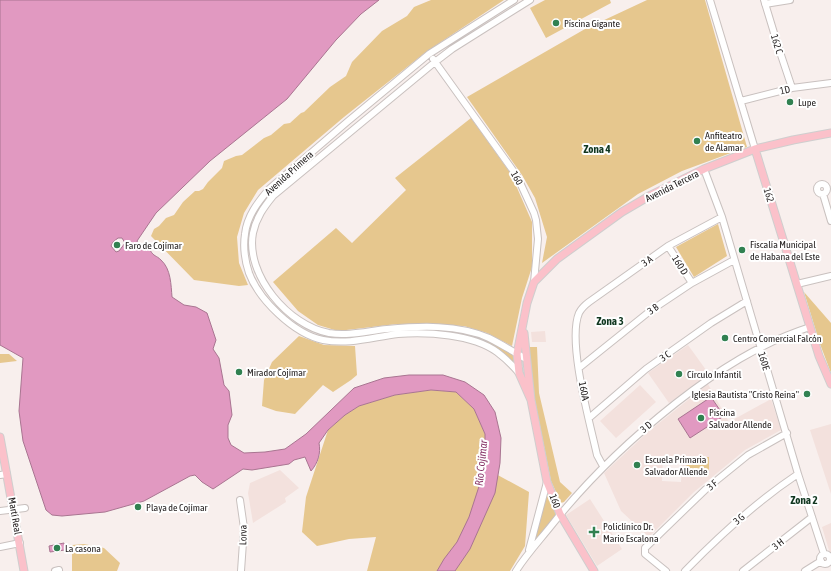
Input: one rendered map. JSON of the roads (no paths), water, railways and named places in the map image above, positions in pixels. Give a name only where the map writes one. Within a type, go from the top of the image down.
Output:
[{"type":"main road","name":"Avenida Tercera","points":[[534,282],[557,259],[622,212],[652,194],[704,169],[755,150],[793,140],[831,133]]},
{"type":"main road","name":"162","points":[[755,150],[819,356],[831,385]]},
{"type":"main road","name":"160","points":[[531,400],[519,373],[517,354],[527,303],[534,282]]},
{"type":"main road","name":"160","points":[[523,325],[531,400],[547,482],[560,514],[594,571]]},
{"type":"main road","points":[[519,373],[523,372],[527,367]]},
{"type":"main road","name":"Martí Real","points":[[0,439],[4,475],[14,509],[24,571]]},
{"type":"street","name":"Avenida Primera","points":[[514,0],[429,54],[347,122],[269,190],[254,209],[248,220],[245,234],[244,253],[249,273],[257,288],[275,310],[289,323],[305,333],[322,340],[343,342],[398,334],[426,334],[469,339],[485,345],[497,352],[519,373]]},
{"type":"street","name":"Avenida Primera","points":[[526,359],[488,338],[465,331],[414,327],[393,328],[356,334],[328,333],[304,324],[284,308],[264,284],[254,260],[253,234],[258,218],[275,194],[353,128],[452,49],[530,0]]},
{"type":"street","name":"162","points":[[710,0],[755,150]]},
{"type":"street","points":[[765,2],[790,0]]},
{"type":"street","name":"162 C","points":[[765,2],[792,88]]},
{"type":"street","name":"160","points":[[429,54],[517,176],[536,220],[538,239],[534,282]]},
{"type":"street","name":"1D","points":[[741,101],[792,88],[831,82]]},
{"type":"street","points":[[347,122],[353,128]]},
{"type":"street","name":"160E","points":[[704,169],[722,217],[798,474],[824,554],[829,555],[829,562],[825,564],[821,561],[805,571]]},
{"type":"street","points":[[823,194],[829,186],[821,183],[817,187],[818,192],[823,194],[831,221]]},
{"type":"street","points":[[269,190],[275,194]]},
{"type":"street","name":"3 A","points":[[579,314],[582,308],[589,302],[668,246],[722,217]]},
{"type":"street","name":"160 D","points":[[668,246],[692,283]]},
{"type":"street","name":"3 B","points":[[579,368],[650,310],[692,283],[734,260]]},
{"type":"street","points":[[797,284],[831,276]]},
{"type":"street","points":[[257,288],[264,284]]},
{"type":"street","name":"3 C","points":[[589,418],[646,369],[711,323],[747,301]]},
{"type":"street","name":"160A","points":[[579,314],[576,325],[575,345],[589,418],[598,455],[603,466]]},
{"type":"street","name":"3 D","points":[[517,570],[560,514],[603,466],[637,434],[723,368],[773,340],[810,327]]},
{"type":"street","name":"3 F","points":[[666,571],[645,554],[645,548],[706,489],[748,454],[787,433]]},
{"type":"street","name":"3 G","points":[[685,571],[717,538],[768,494],[798,474]]},
{"type":"street","points":[[528,554],[547,482]]},
{"type":"street","name":"Lorva","points":[[240,500],[244,528],[241,571]]},
{"type":"street","points":[[0,511],[25,508]]},
{"type":"street","name":"3 H","points":[[740,571],[812,517]]},
{"type":"street","points":[[0,547],[20,543]]},
{"type":"place","name":"Piscina Gigante","points":[[556,23]]},
{"type":"place","name":"Lupe","points":[[790,102]]},
{"type":"place","name":"Anfiteatro de Alamar","points":[[697,141]]},
{"type":"place","name":"Faro de Cojímar","points":[[117,245]]},
{"type":"place","name":"Fiscalía Municipal de Habana del Este","points":[[742,250]]},
{"type":"place","name":"Centro Comercial Falcón","points":[[725,338]]},
{"type":"place","name":"Mirador Cojímar","points":[[239,372]]},
{"type":"place","name":"Círculo Infantil","points":[[679,374]]},
{"type":"place","name":"Iglesia Bautista \"Cristo Reina\"","points":[[807,394]]},
{"type":"place","name":"Piscina Salvador Allende","points":[[701,418]]},
{"type":"place","name":"Escuela Primaria Salvador Allende","points":[[637,465]]},
{"type":"place","name":"Playa de Cojímar","points":[[138,507]]},
{"type":"place","name":"Policlínico Dr. Mario Escalona","points":[[594,532]]},
{"type":"place","name":"La casona","points":[[57,548]]},
{"type":"district","name":"Zona 4","points":[[597,149]]},
{"type":"district","name":"Zona 3","points":[[610,321]]},
{"type":"district","name":"Zona 2","points":[[804,500]]},
{"type":"water label","name":"Río Cojímar","points":[[481,463]]}]
